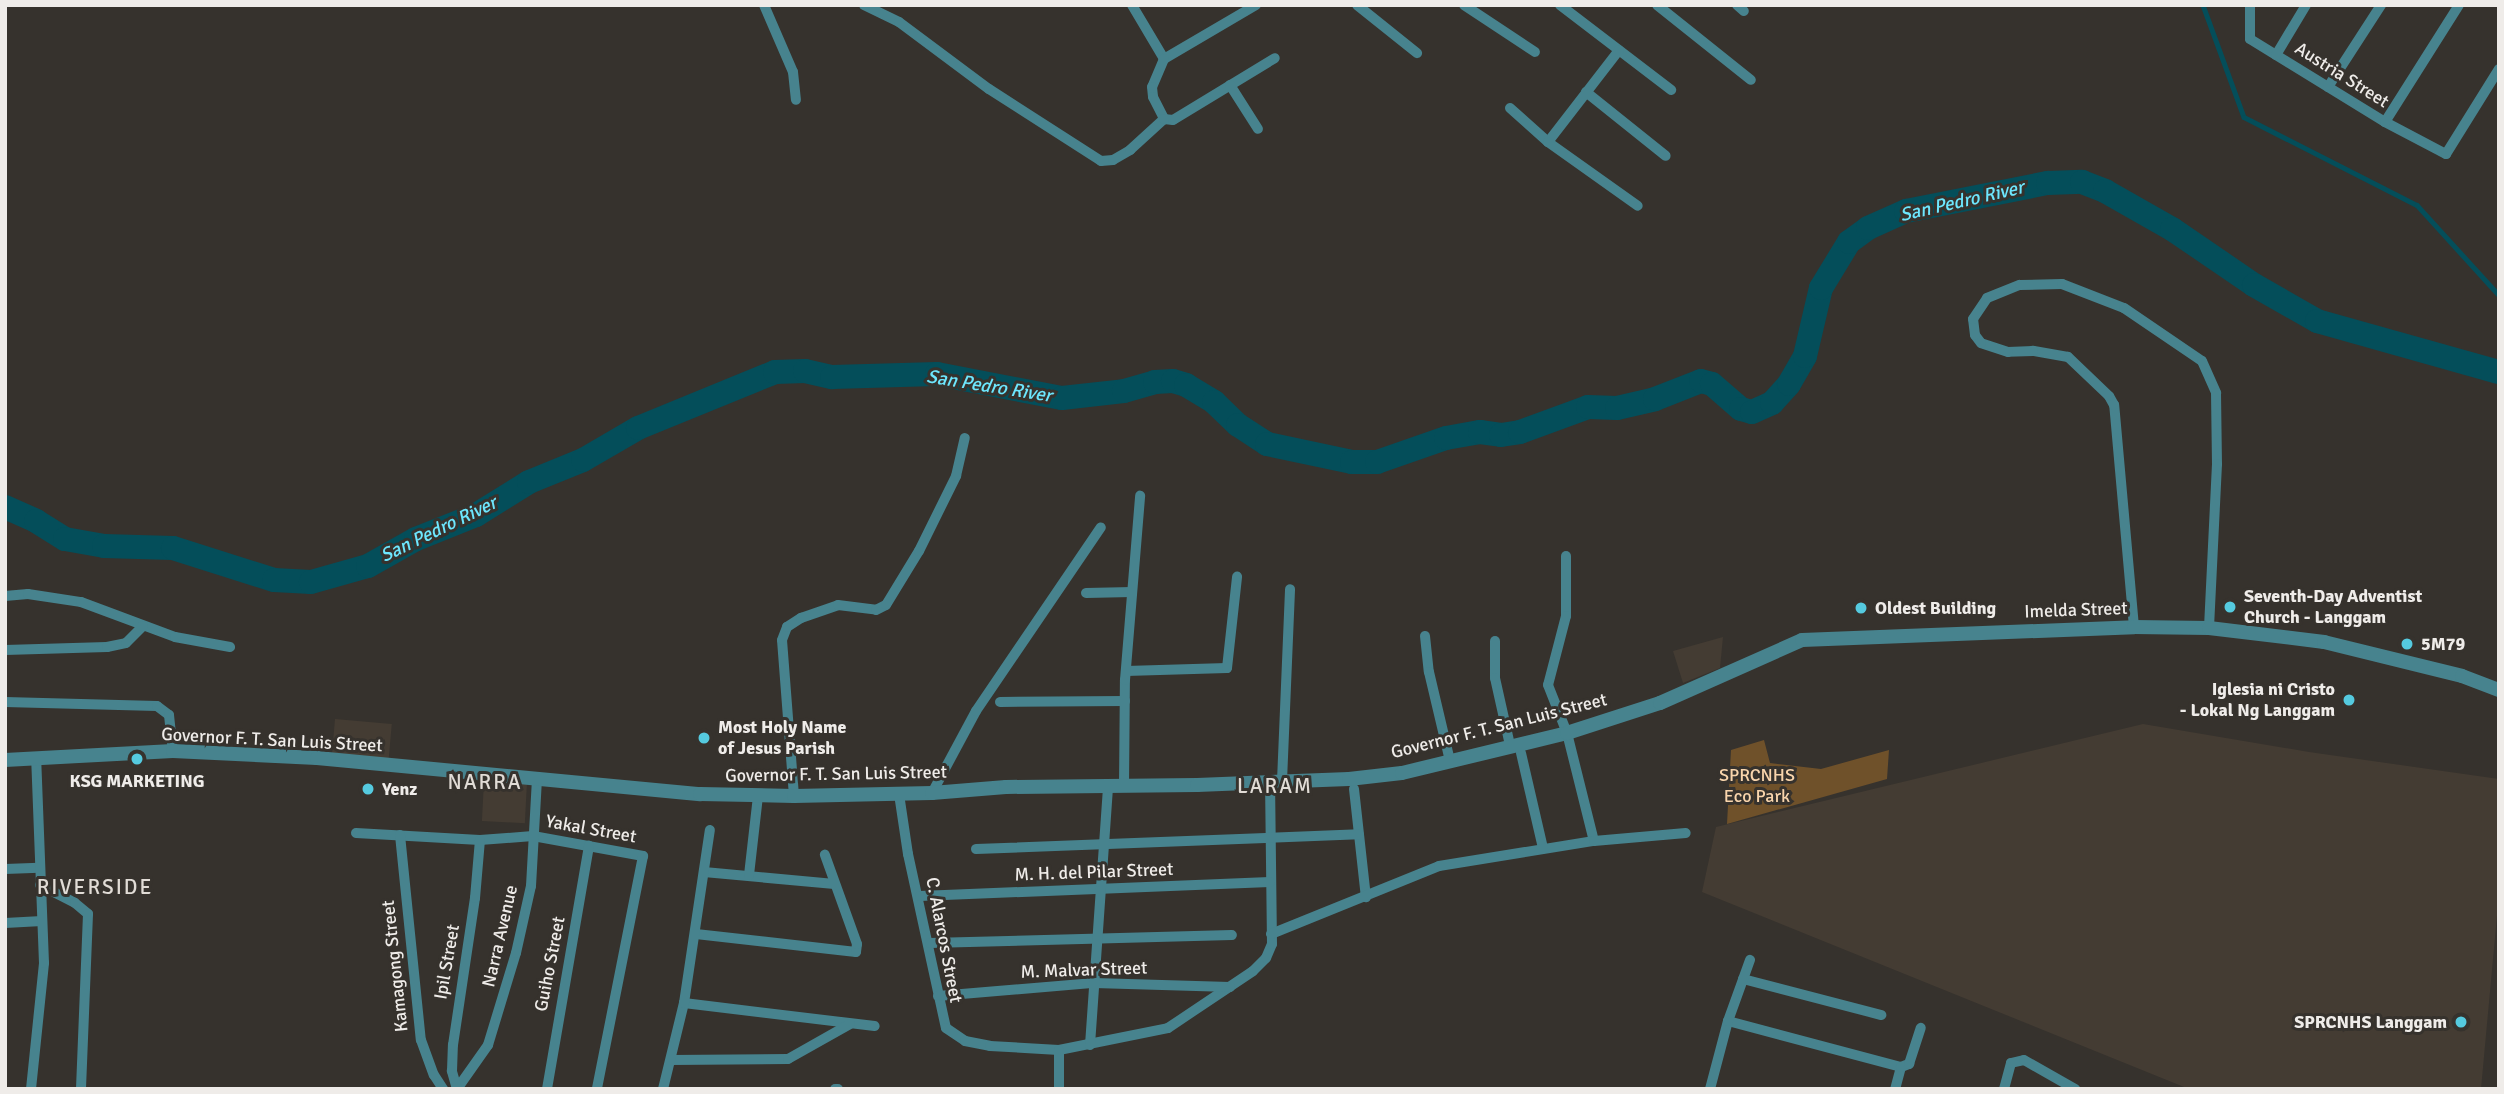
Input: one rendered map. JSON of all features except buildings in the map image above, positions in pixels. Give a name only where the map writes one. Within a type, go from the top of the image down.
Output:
[{"type":"street","points":[[764,5],[793,72],[796,100]]},
{"type":"street","points":[[864,5],[899,23],[989,89],[1101,162],[1113,160],[1130,150],[1164,119],[1173,120],[1275,58]]},
{"type":"street","points":[[1132,5],[1164,59]]},
{"type":"street","points":[[1164,119],[1152,87],[1164,59],[1256,5]]},
{"type":"street","points":[[1357,5],[1417,53]]},
{"type":"street","points":[[1464,5],[1535,52]]},
{"type":"street","points":[[1560,5],[1671,90]]},
{"type":"street","points":[[1657,5],[1751,80]]},
{"type":"street","name":"Austria Street","points":[[2250,5],[2250,39],[2385,122],[2446,154],[2499,69]]},
{"type":"street","points":[[2276,55],[2306,5]]},
{"type":"street","points":[[2328,87],[2381,5]]},
{"type":"street","points":[[2385,122],[2459,5]]},
{"type":"street","points":[[1548,142],[1619,50]]},
{"type":"street","points":[[1230,85],[1258,129]]},
{"type":"street","points":[[1586,92],[1666,156]]},
{"type":"street","points":[[1510,108],[1548,142],[1639,206]]},
{"type":"street","points":[[2134,627],[2114,405],[2109,396],[2068,357],[2033,351],[2008,352],[1982,343],[1975,335],[1973,319],[1987,298],[2020,285],[2062,284],[2124,308],[2202,360],[2216,393],[2217,464],[2209,628]]},
{"type":"street","points":[[794,796],[782,640],[787,627],[801,618],[838,605],[876,610],[886,605],[919,551],[956,476],[965,438]]},
{"type":"street","points":[[1124,786],[1126,671],[1140,496]]},
{"type":"street","points":[[932,793],[975,711],[1101,527]]},
{"type":"street","points":[[1566,556],[1566,616],[1549,685],[1567,733],[1594,841]]},
{"type":"street","points":[[1126,671],[1227,668],[1237,577]]},
{"type":"street","name":"C. Alarcos Street","points":[[899,794],[908,854],[930,943],[942,1021],[958,1038],[1009,1048],[1059,1050],[1168,1027],[1261,964],[1270,951],[1270,838],[1290,589]]},
{"type":"street","points":[[1086,593],[1132,592]]},
{"type":"street","points":[[5,596],[28,594],[80,602],[186,640],[230,647]]},
{"type":"street","points":[[5,650],[107,647],[126,643],[143,626]]},
{"type":"street","name":"Imelda Street","points":[[1660,704],[1802,640],[2134,627],[2209,628],[2342,646],[2462,676],[2499,690]]},
{"type":"street","points":[[1425,636],[1429,672],[1450,761]]},
{"type":"street","points":[[1495,641],[1495,678],[1543,848]]},
{"type":"street","points":[[1000,702],[1125,701]]},
{"type":"street","points":[[5,702],[157,706],[169,715],[173,751]]},
{"type":"street","name":"Governor F. T. San Luis Street","points":[[5,760],[173,751],[317,758],[537,780],[700,794],[758,796],[932,793],[1006,787],[1276,782],[1377,776],[1516,749],[1660,704]]},
{"type":"street","points":[[31,1089],[44,963],[36,758]]},
{"type":"street","name":"Narra Avenue","points":[[457,1089],[479,1061],[495,1027],[525,916],[531,886],[537,780]]},
{"type":"street","points":[[1090,1045],[1108,785]]},
{"type":"street","points":[[1353,789],[1366,897]]},
{"type":"street","points":[[748,875],[758,796]]},
{"type":"street","points":[[663,1089],[684,1003],[710,830]]},
{"type":"street","name":"Yakal Street","points":[[356,833],[480,840],[533,836],[643,856],[597,1089]]},
{"type":"street","points":[[1271,934],[1438,866],[1594,841],[1686,833]]},
{"type":"street","points":[[976,849],[1359,834]]},
{"type":"street","name":"Kamagong Street","points":[[400,835],[421,1040],[434,1075],[443,1089]]},
{"type":"street","name":"Ipil Street","points":[[457,1089],[452,1071],[454,1034],[475,898],[480,840]]},
{"type":"street","name":"Guiho Street","points":[[547,1089],[589,846]]},
{"type":"street","points":[[696,934],[856,952],[857,944],[825,855]]},
{"type":"street","points":[[5,869],[39,867]]},
{"type":"street","points":[[704,872],[834,884]]},
{"type":"street","name":"M. H. del Pilar Street","points":[[920,896],[1270,882]]},
{"type":"street","points":[[40,886],[75,903],[88,914],[81,1089]]},
{"type":"street","points":[[5,923],[42,921]]},
{"type":"street","points":[[930,943],[1232,935]]},
{"type":"street","points":[[1710,1089],[1728,1021],[1750,960]]},
{"type":"street","points":[[1743,979],[1881,1015]]},
{"type":"street","name":"M. Malvar Street","points":[[938,996],[1094,983],[1230,987]]},
{"type":"street","points":[[684,1003],[875,1026]]},
{"type":"street","points":[[1728,1021],[1901,1067],[1909,1064],[1921,1028]]},
{"type":"street","points":[[671,1060],[788,1059],[850,1024]]},
{"type":"street","points":[[1059,1050],[1059,1089]]},
{"type":"street","points":[[2004,1089],[2011,1063],[2024,1060],[2075,1089]]},
{"type":"street","points":[[1895,1089],[1901,1067]]},
{"type":"shaded area","points":[[1723,637],[1720,668],[1683,683],[1673,651]]},
{"type":"shaded area","points":[[335,719],[392,724],[388,762],[332,757]]},
{"type":"shaded area","points":[[2143,724],[2309,752],[2499,779],[2499,894],[2481,1089],[2189,1089],[1702,892],[1716,827]]},
{"type":"shaded area","points":[[484,781],[527,783],[525,823],[482,821]]},
{"type":"green space","name":"SPRCNHS Eco Park","points":[[1764,740],[1770,763],[1821,769],[1889,750],[1887,779],[1727,824],[1731,750]]},
{"type":"waterway","points":[[2203,5],[2244,117],[2417,205],[2499,295]]},
{"type":"waterway","name":"San Pedro River","points":[[5,507],[36,521],[65,539],[104,546],[173,548],[274,580],[311,582],[368,566],[416,539],[476,515],[529,482],[583,460],[638,428],[775,372],[805,371],[832,377],[937,374],[1062,398],[1124,391],[1155,382],[1173,381],[1186,385],[1214,402],[1238,425],[1267,444],[1352,462],[1377,462],[1446,438],[1480,432],[1501,435],[1520,432],[1588,407],[1617,408],[1655,399],[1701,381],[1712,384],[1741,409],[1752,412],[1772,403],[1789,384],[1805,356],[1821,288],[1849,242],[1868,228],[1906,211],[2048,183],[2082,182],[2105,191],[2172,229],[2254,285],[2317,321],[2499,372]]},
{"type":"place","name":"Seventh-Day Adventist Church - Langgam","points":[[2230,607]]},
{"type":"place","name":"Oldest Building","points":[[1861,608]]},
{"type":"place","name":"5M79","points":[[2407,644]]},
{"type":"place","name":"Iglesia ni Cristo - Lokal Ng Langgam","points":[[2349,700]]},
{"type":"place","name":"Most Holy Name of Jesus Parish","points":[[704,738]]},
{"type":"place","name":"KSG MARKETING","points":[[137,759]]},
{"type":"place","name":"Yenz","points":[[368,789]]},
{"type":"place","name":"SPRCNHS Langgam","points":[[2461,1022]]},
{"type":"district","name":"NARRA","points":[[485,782]]},
{"type":"district","name":"LARAM","points":[[1275,786]]},
{"type":"district","name":"RIVERSIDE","points":[[95,887]]}]
